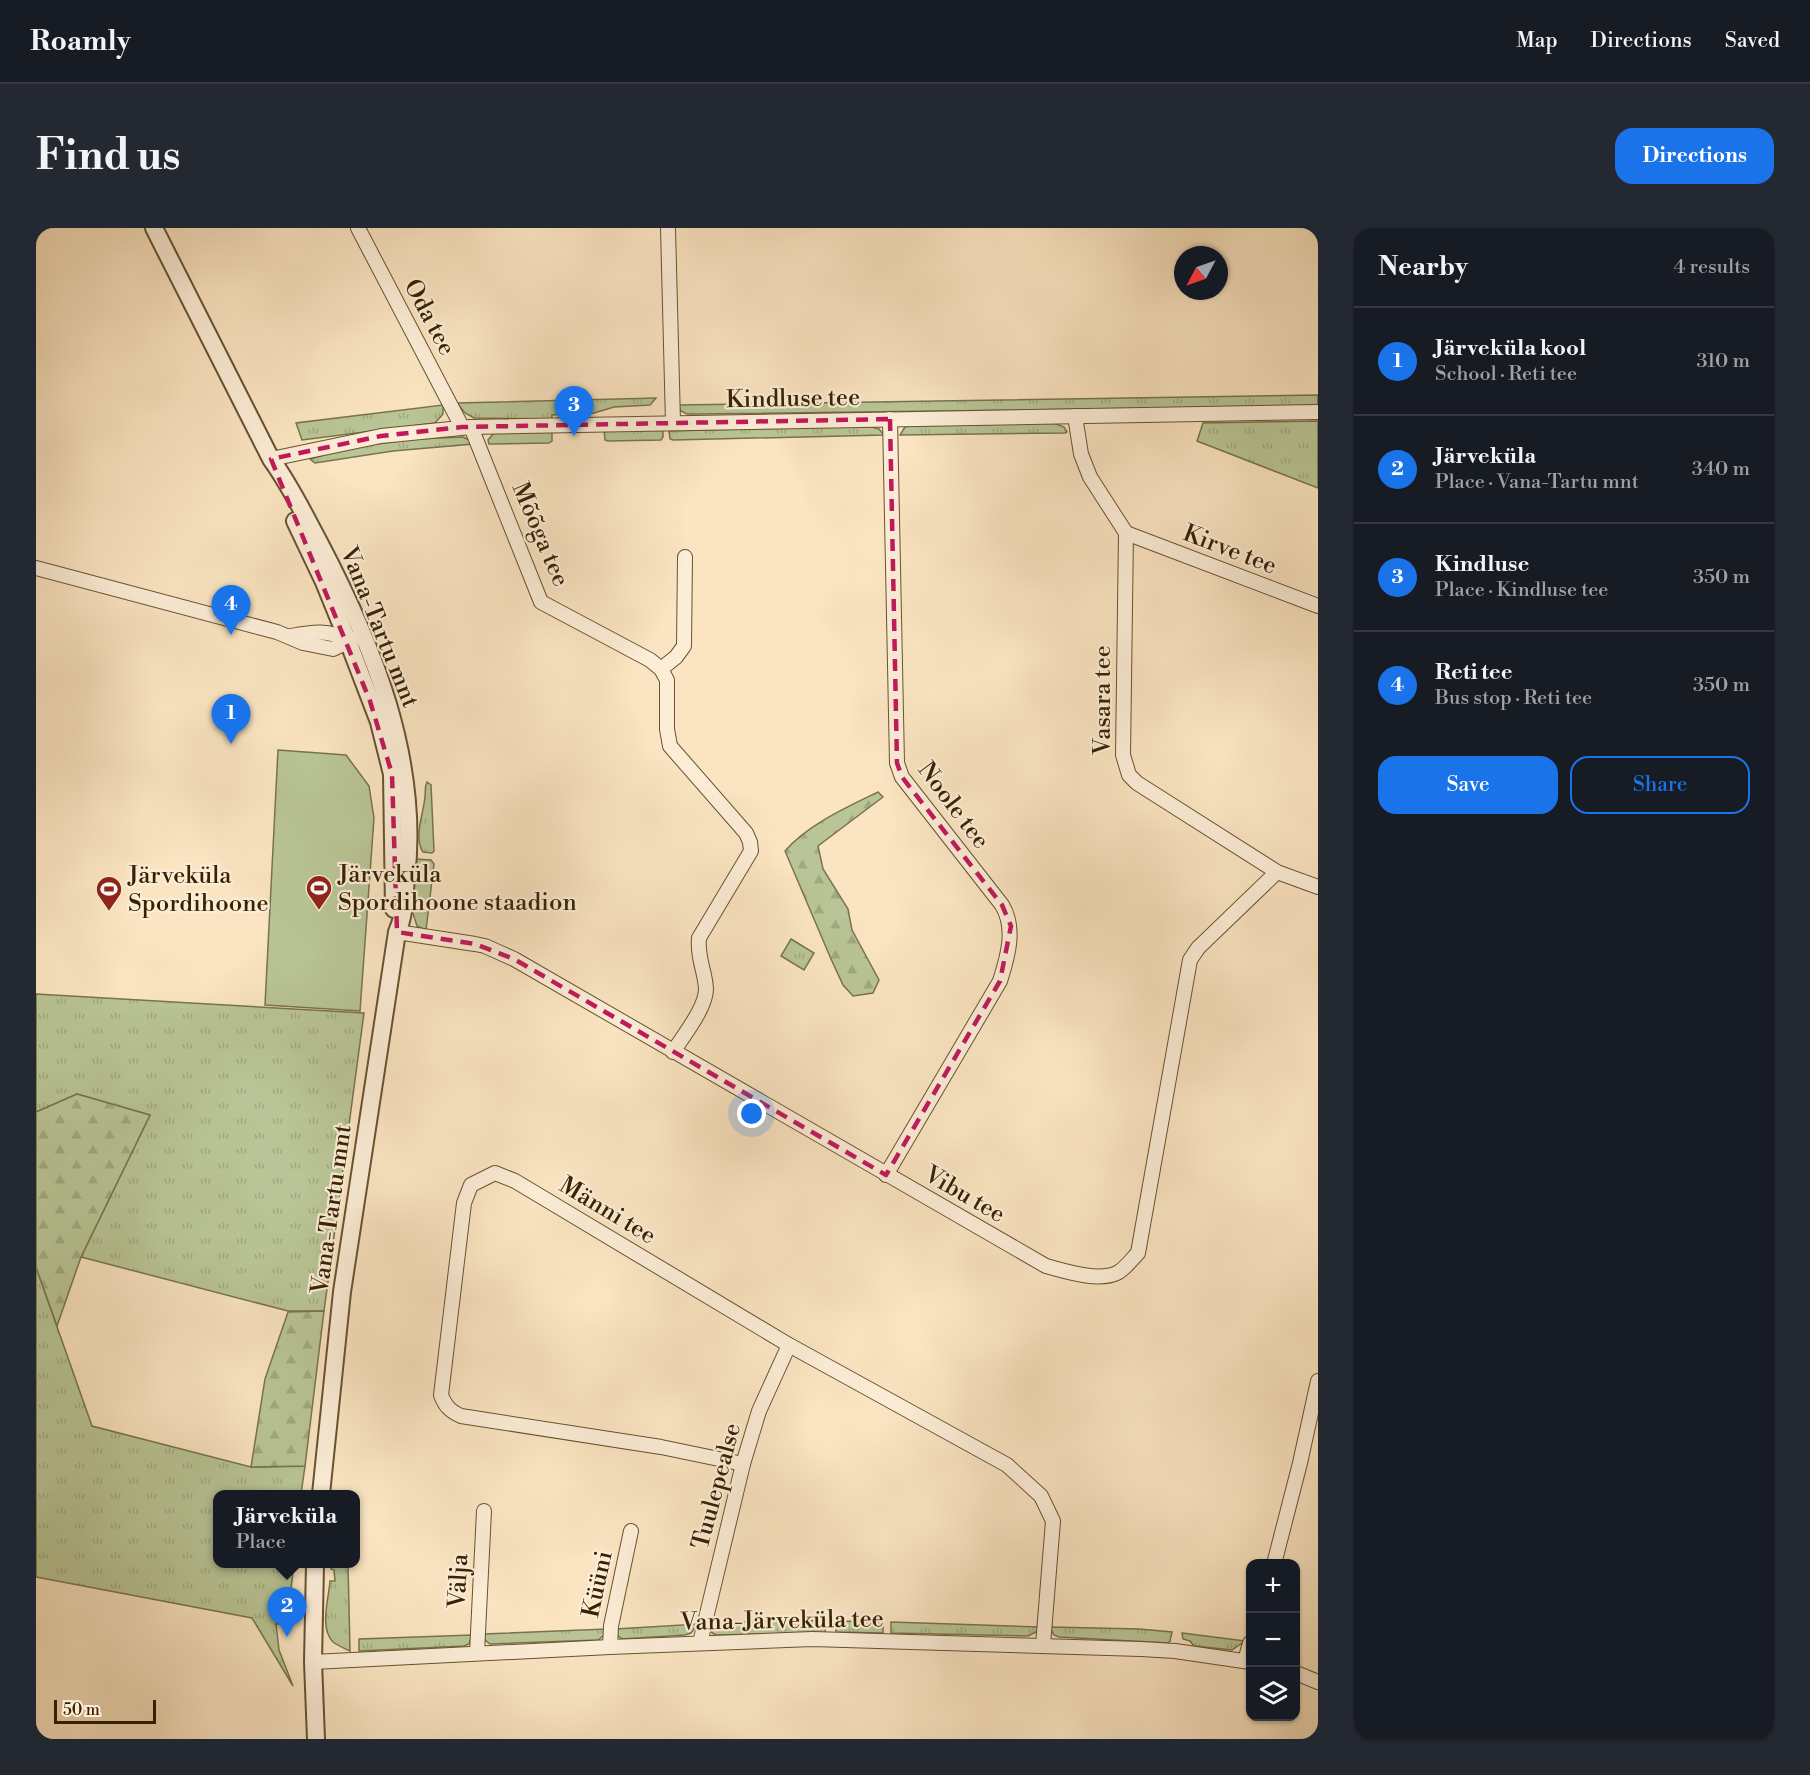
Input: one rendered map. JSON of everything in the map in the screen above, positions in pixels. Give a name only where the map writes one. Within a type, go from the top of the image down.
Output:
[{"type":"street","name":"Vana-Tartu mnt","points":[[154,228],[271,459],[284,477],[331,566],[356,638],[397,733],[404,770],[409,856],[402,922],[397,932],[342,1292],[321,1490]]},
{"type":"street","name":"Oda tee","points":[[358,228],[466,427]]},
{"type":"street","points":[[668,228],[673,423]]},
{"type":"street","name":"Kindluse tee","points":[[271,459],[381,436],[466,427],[1318,412]]},
{"type":"street","points":[[1075,416],[1081,453],[1090,477],[1126,533]]},
{"type":"street","name":"Noole tee","points":[[886,1174],[1000,981],[1011,926],[1009,916],[1002,905],[902,777],[897,763],[890,419]]},
{"type":"street","name":"Mõõga tee","points":[[466,427],[541,602],[650,660],[661,669]]},
{"type":"street","name":"Kirve tee","points":[[1126,533],[1318,606]]},
{"type":"street","name":"Vasara tee","points":[[1126,533],[1123,755],[1125,767],[1137,783],[1277,872],[1318,887]]},
{"type":"street","points":[[674,1052],[704,1003],[706,990],[698,952],[699,938],[751,851],[746,833],[670,746],[667,729],[667,680],[661,669],[676,657],[684,646],[685,558]]},
{"type":"street","points":[[36,568],[291,636],[303,643],[333,649],[356,638]]},
{"type":"street","name":"Vibu tee","points":[[397,932],[485,946],[514,959],[1046,1266],[1092,1276],[1116,1274],[1125,1268],[1137,1253],[1190,960],[1198,948],[1277,872]]},
{"type":"street","name":"Männi tee","points":[[743,1464],[661,1447],[461,1416],[452,1412],[445,1405],[441,1395],[458,1248],[464,1203],[471,1185],[495,1173],[515,1180],[789,1345],[1007,1465],[1041,1496],[1053,1521],[1043,1645]]},
{"type":"street","name":"Tuulepealse","points":[[700,1643],[743,1464],[759,1411],[789,1345]]},
{"type":"street","points":[[1275,1559],[1318,1381]]},
{"type":"street","name":"Välja","points":[[477,1653],[484,1511]]},
{"type":"street","name":"Küüni","points":[[610,1647],[610,1626],[631,1531]]},
{"type":"street","points":[[315,1568],[313,1662],[316,1739]]},
{"type":"street","name":"Vana-Järveküla tee","points":[[313,1662],[812,1639],[1175,1651],[1246,1662]]},
{"type":"street","points":[[1300,1675],[1318,1682]]},
{"type":"highlighted area","points":[[890,419],[897,763],[902,777],[1002,905],[1011,926],[1000,981],[886,1175],[514,959],[475,944],[397,932],[392,774],[370,701],[271,459],[381,436],[462,427]]},
{"type":"green space","points":[[1318,395],[1318,406],[687,414],[681,411],[678,405]]},
{"type":"green space","points":[[656,398],[650,405],[614,407],[594,413],[578,414],[578,410],[568,410],[567,414],[552,415],[552,419],[474,418],[465,413],[457,403]]},
{"type":"green space","points":[[443,405],[443,414],[435,423],[302,440],[296,423]]},
{"type":"green space","points":[[1318,421],[1318,488],[1197,441],[1203,423]]},
{"type":"green space","points":[[1054,423],[1064,427],[1067,432],[900,435],[905,427],[911,426]]},
{"type":"green space","points":[[868,426],[879,429],[884,435],[673,440],[670,439],[669,431]]},
{"type":"green space","points":[[604,429],[663,430],[663,437],[661,440],[608,441],[605,440]]},
{"type":"green space","points":[[552,430],[552,441],[549,443],[489,444],[488,440],[494,433]]},
{"type":"green space","points":[[463,437],[473,444],[393,451],[315,463],[310,459],[353,447],[416,439]]},
{"type":"green space","name":"Järveküla Spordihoone staadion","points":[[278,750],[346,755],[369,786],[374,818],[360,1011],[265,1005]]},
{"type":"green space","points":[[427,782],[431,785],[434,851],[432,853],[423,852],[419,839]]},
{"type":"green space","points":[[878,792],[883,797],[818,846],[823,869],[848,909],[852,930],[879,980],[873,993],[853,996],[843,985],[785,851],[816,825]]},
{"type":"green space","points":[[415,859],[431,860],[434,864],[426,930],[417,926],[411,907]]},
{"type":"green space","points":[[791,939],[814,953],[804,970],[781,956]]},
{"type":"green space","points":[[36,994],[364,1013],[324,1311],[288,1311],[81,1257],[150,1115],[77,1094],[36,1112]]},
{"type":"green space","points":[[77,1094],[150,1115],[81,1257],[57,1326],[36,1267],[36,1112]]},
{"type":"green space","points":[[36,1267],[92,1426],[251,1467],[305,1466],[302,1490],[213,1490],[213,1568],[294,1568],[287,1623],[276,1624],[279,1650],[293,1686],[252,1618],[36,1577]]},
{"type":"green space","points":[[324,1311],[305,1466],[251,1467],[265,1379],[288,1312]]},
{"type":"green space","points":[[348,1568],[350,1651],[333,1642],[326,1629],[330,1581],[335,1581],[334,1570],[331,1569]]},
{"type":"green space","points":[[779,1620],[826,1621],[825,1633],[716,1635],[712,1633],[710,1624]]},
{"type":"green space","points":[[836,1621],[883,1622],[883,1633],[836,1632]]},
{"type":"green space","points":[[891,1622],[1039,1627],[1038,1631],[1028,1636],[891,1633]]},
{"type":"green space","points":[[698,1624],[691,1633],[685,1635],[622,1639],[617,1635],[616,1629]]},
{"type":"green space","points":[[1050,1627],[1172,1632],[1168,1643],[1059,1637],[1054,1635]]},
{"type":"green space","points":[[606,1629],[604,1635],[598,1640],[490,1644],[485,1640],[483,1634]]},
{"type":"green space","points":[[1182,1633],[1245,1641],[1232,1650],[1194,1646],[1190,1641],[1183,1639]]},
{"type":"green space","points":[[472,1635],[469,1644],[464,1646],[359,1651],[359,1639]]},
{"type":"place","name":"Kindluse","points":[[574,436]]},
{"type":"place","name":"Reti tee","points":[[231,635]]},
{"type":"place","name":"Järveküla kool","points":[[231,744]]},
{"type":"place","name":"Järveküla Spordihoone staadion","points":[[319,911]]},
{"type":"place","name":"Järveküla Spordihoone","points":[[109,912]]},
{"type":"place","name":"Järveküla","points":[[287,1637]]}]
